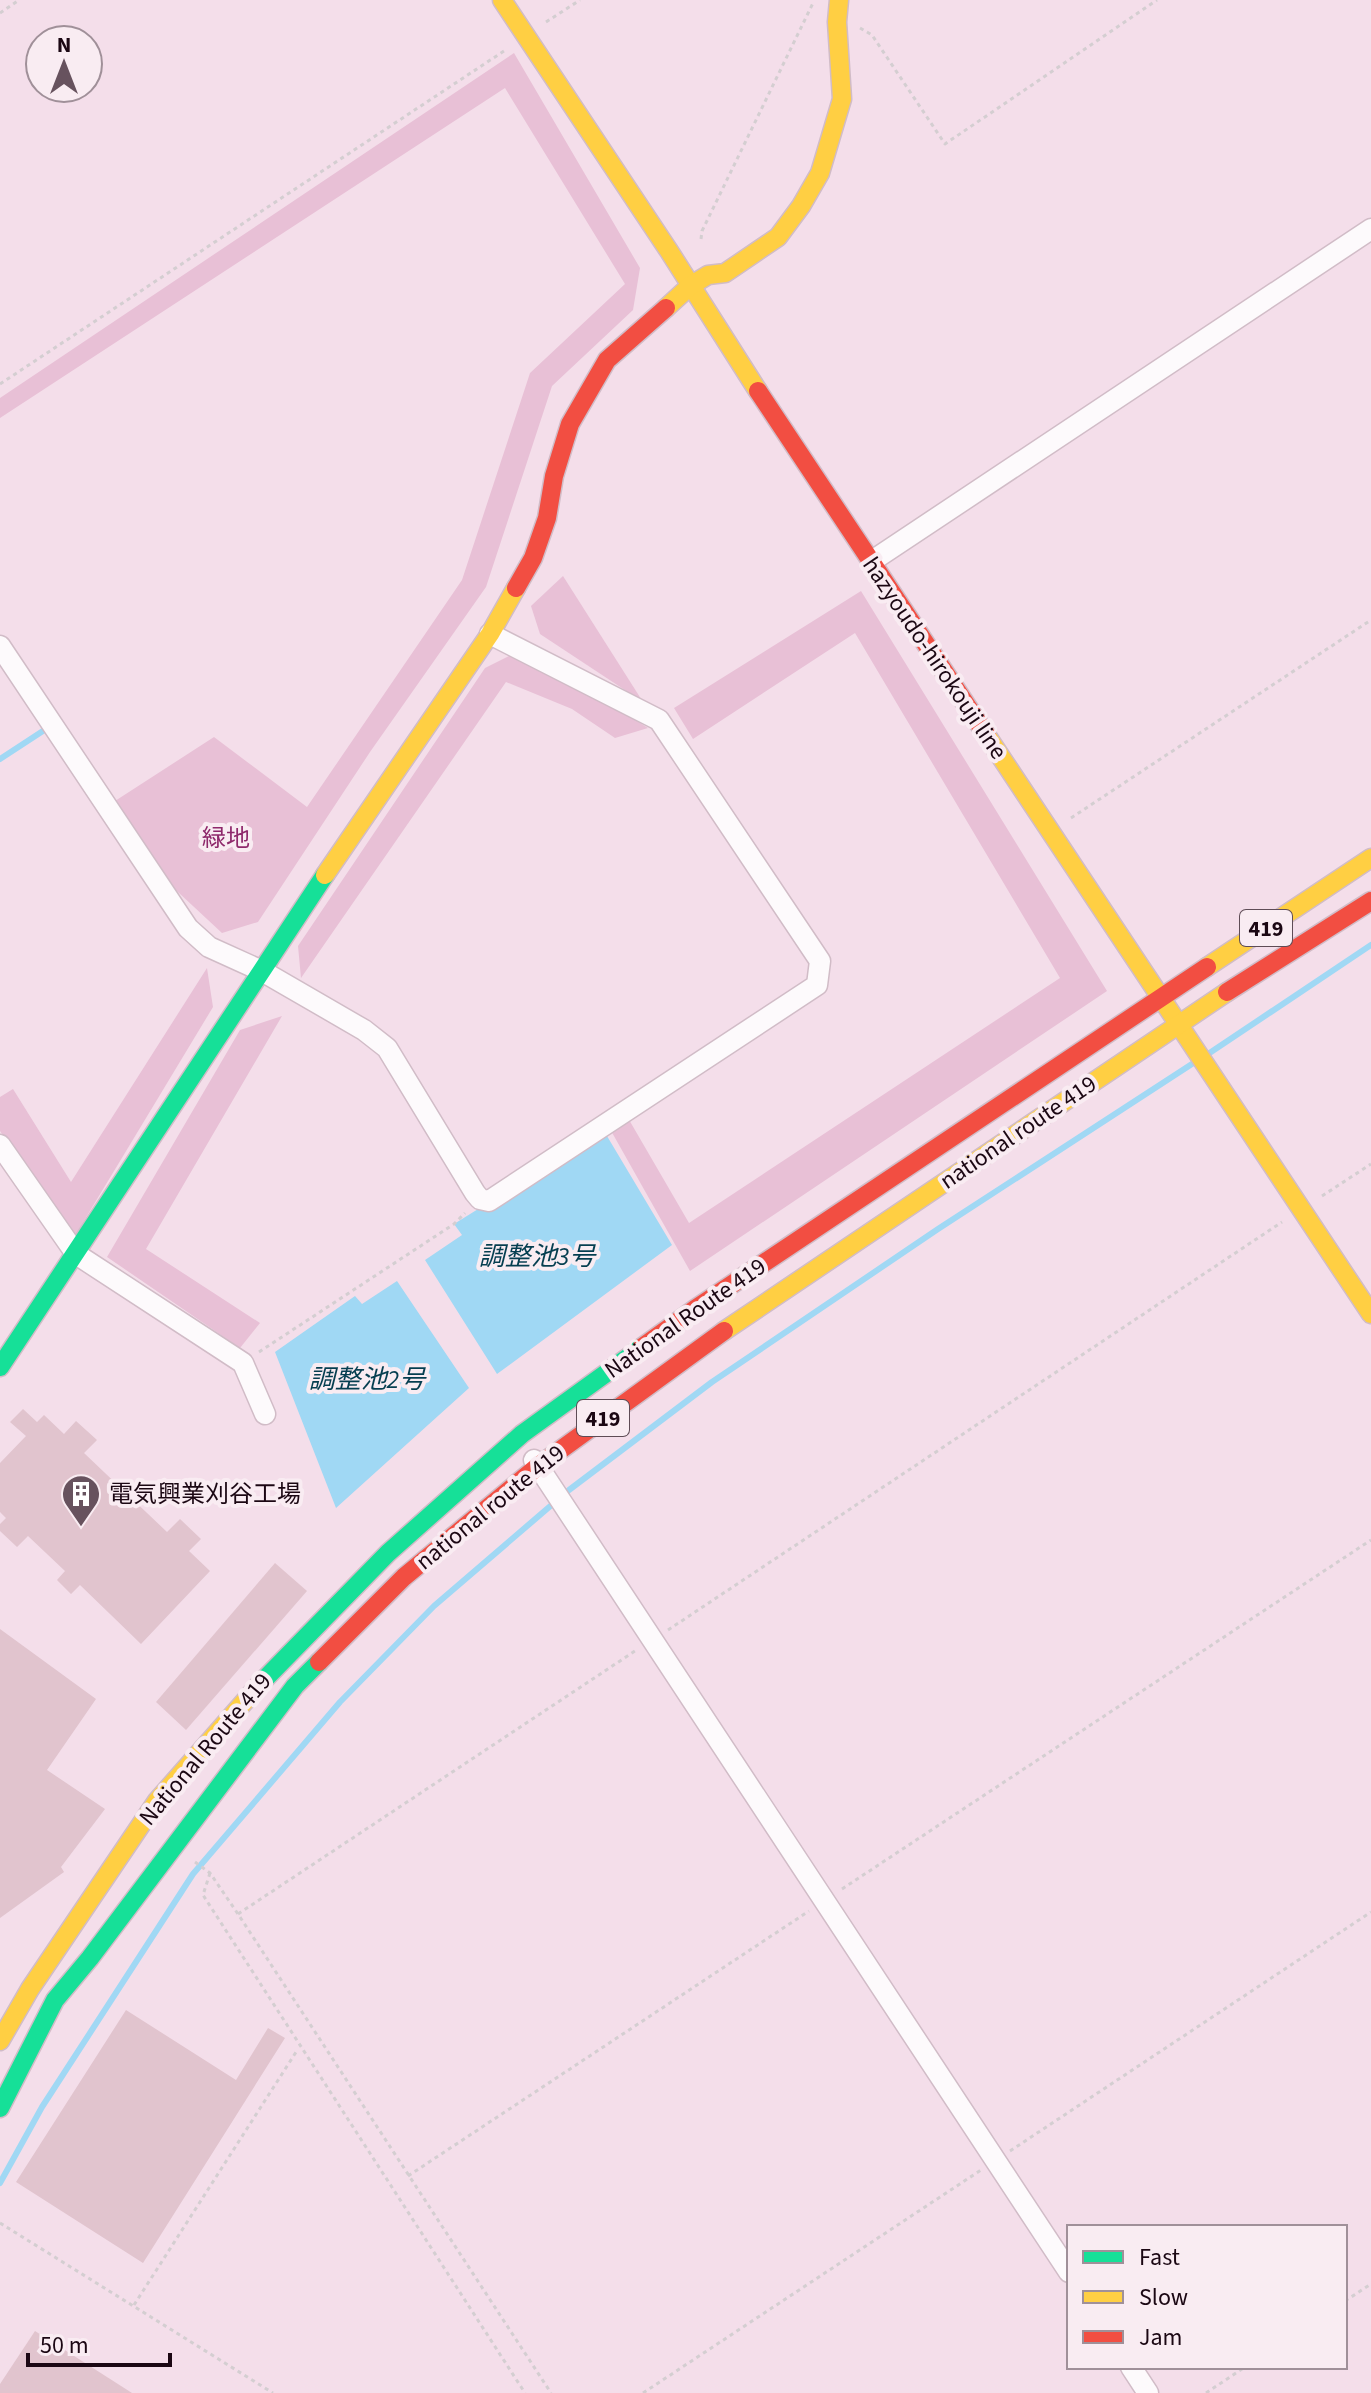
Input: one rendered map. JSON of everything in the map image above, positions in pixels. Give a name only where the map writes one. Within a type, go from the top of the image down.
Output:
[{"type":"main road","name":"hazyoudo-hirokouji line","points":[[502,0],[1371,1314]]},
{"type":"main road","points":[[0,1367],[392,774],[490,634],[533,558],[547,518],[554,476],[570,424],[607,360],[690,286],[708,275],[725,273],[778,237],[801,206],[820,173],[842,99],[838,7]]},
{"type":"main road","name":"419","points":[[1161,998],[1371,858]]},
{"type":"main road","name":"national route 419","points":[[0,2108],[55,2000],[295,1686],[404,1577],[537,1467],[715,1337],[1177,1024],[1371,901]]},
{"type":"main road","name":"National Route 419","points":[[0,2041],[30,1989],[157,1801],[273,1669],[388,1553],[522,1434],[695,1309],[1161,998]]},
{"type":"street","points":[[872,561],[1371,229]]},
{"type":"street","points":[[0,646],[188,928],[209,947],[262,971],[364,1030],[387,1048],[480,1199],[489,1201],[817,985],[820,961],[659,720],[490,634]]},
{"type":"street","points":[[0,1145],[76,1254],[243,1363],[265,1414]]},
{"type":"street","points":[[522,1434],[537,1467],[654,1639],[1067,2269]]},
{"type":"street","points":[[1132,2369],[1148,2393]]},
{"type":"path","points":[[0,13],[19,0]]},
{"type":"path","points":[[0,384],[580,0]]},
{"type":"path","points":[[701,239],[702,231],[814,0]]},
{"type":"path","points":[[838,7],[872,35],[945,144],[1157,0]]},
{"type":"path","points":[[1051,831],[1371,620]]},
{"type":"path","points":[[238,1914],[1371,1164]]},
{"type":"path","points":[[243,1363],[454,1224],[480,1199]]},
{"type":"path","points":[[408,2176],[1371,1540]]},
{"type":"path","points":[[190,1858],[210,1873],[238,1914],[551,2393]]},
{"type":"path","points":[[210,1873],[203,1895],[525,2393]]},
{"type":"path","points":[[134,2305],[299,2047]]},
{"type":"path","points":[[0,2223],[273,2393]]},
{"type":"path","points":[[1347,2300],[1371,2284]]},
{"type":"path","points":[[1206,2393],[1242,2369]]},
{"type":"green space","name":"緑地","points":[[514,53],[640,268],[633,310],[552,386],[486,587],[370,752],[258,922],[222,933],[165,880],[115,801],[214,737],[307,807],[462,580],[530,373],[625,284],[505,88],[0,418],[0,398]]},
{"type":"green space","points":[[563,576],[643,702],[540,634],[531,606]]},
{"type":"green space","points":[[861,591],[1107,991],[690,1271],[610,1129],[628,1118],[689,1223],[1060,978],[855,633],[693,739],[674,708]]},
{"type":"green space","points":[[511,655],[587,690],[648,728],[615,738],[572,709],[506,682],[301,978],[298,946],[485,668]]},
{"type":"green space","points":[[207,968],[213,1007],[73,1239],[0,1131],[0,1097],[13,1089],[71,1182]]},
{"type":"green space","points":[[282,1016],[146,1249],[260,1323],[240,1348],[107,1257],[240,1030]]},
{"type":"water","name":"調整池3号","points":[[604,1131],[672,1245],[497,1374],[425,1260],[462,1235],[454,1224]]},
{"type":"water","name":"調整池2号","points":[[397,1281],[469,1388],[336,1508],[275,1352],[355,1296],[362,1304]]},
{"type":"building","name":"電気興業刈谷工場","points":[[23,1409],[37,1422],[44,1415],[64,1434],[76,1421],[97,1440],[84,1453],[167,1532],[180,1519],[201,1539],[189,1551],[210,1571],[141,1644],[80,1585],[71,1594],[57,1580],[65,1571],[28,1536],[17,1547],[0,1531],[0,1524],[6,1518],[0,1512],[0,1463],[26,1436],[10,1422]]},
{"type":"building","points":[[275,1563],[307,1591],[186,1730],[156,1702]]},
{"type":"building","points":[[0,1629],[96,1699],[47,1770],[105,1809],[61,1867],[64,1872],[0,1918]]},
{"type":"building","points":[[126,2010],[236,2080],[268,2028],[285,2038],[143,2263],[16,2182]]},
{"type":"building","points":[[35,2331],[132,2393],[0,2393],[0,2384]]},
{"type":"waterway","points":[[0,759],[49,727]]},
{"type":"waterway","points":[[1208,1054],[1371,945]]},
{"type":"waterway","points":[[0,2183],[42,2107],[193,1874],[340,1702],[434,1606],[569,1490],[712,1382],[938,1229],[1195,1062]]},
{"type":"traffic: fast","points":[[0,1367],[325,875]]},
{"type":"traffic: fast","points":[[260,1684],[388,1553],[522,1434],[641,1348]]},
{"type":"traffic: fast","points":[[0,2108],[55,2000],[295,1686],[319,1662]]},
{"type":"traffic: slow","points":[[502,0],[758,391]]},
{"type":"traffic: slow","points":[[666,308],[690,286],[708,275],[725,273],[778,237],[820,173],[842,99],[837,22],[839,0]]},
{"type":"traffic: slow","points":[[325,875],[490,634],[516,588]]},
{"type":"traffic: slow","points":[[987,736],[1371,1314]]},
{"type":"traffic: slow","points":[[1207,967],[1371,858]]},
{"type":"traffic: slow","points":[[724,1331],[1227,992]]},
{"type":"traffic: slow","points":[[0,2041],[30,1989],[157,1801],[260,1684]]},
{"type":"traffic: jam","points":[[516,588],[533,558],[547,518],[554,476],[570,424],[607,360],[666,308]]},
{"type":"traffic: jam","points":[[758,391],[987,736]]},
{"type":"traffic: jam","points":[[1227,992],[1371,901]]},
{"type":"traffic: jam","points":[[641,1348],[1207,967]]},
{"type":"traffic: jam","points":[[319,1662],[404,1577],[537,1467],[724,1331]]},
{"type":"place","name":"電気興業刈谷工場","points":[[81,1528]]}]
